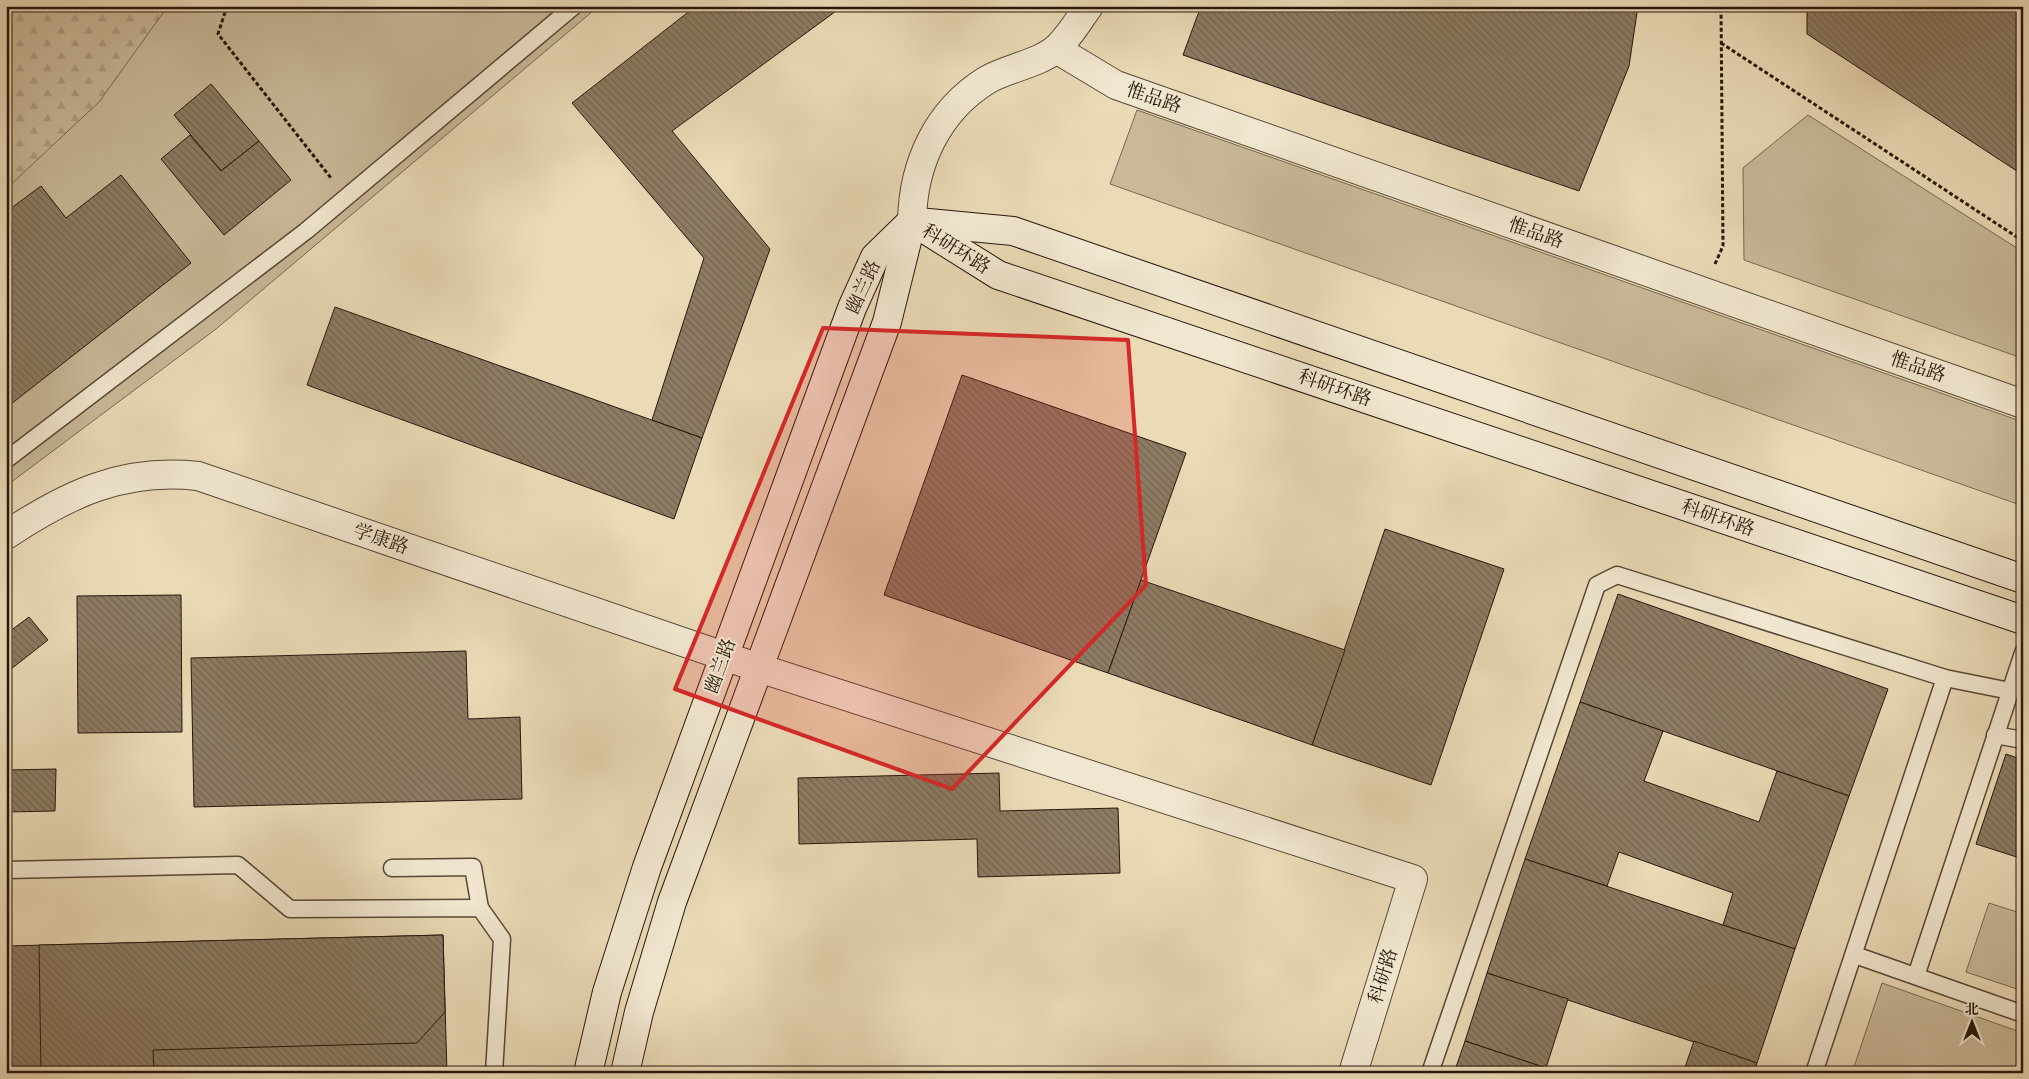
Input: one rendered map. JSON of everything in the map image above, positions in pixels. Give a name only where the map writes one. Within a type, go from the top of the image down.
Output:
[{"type":"street","points":[[912,221],[912,197],[916,178],[924,154],[938,125],[963,99],[988,80],[1017,69],[1056,49],[1090,6]]},
{"type":"street","name":"惟品路","points":[[1056,49],[1116,85],[2023,404]]},
{"type":"street","name":"科研环路","points":[[912,221],[1013,231],[2023,579]]},
{"type":"street","name":"科研环路","points":[[912,221],[998,275],[2023,620]]},
{"type":"street","name":"幽兰路","points":[[588,1073],[607,992],[626,930],[852,308],[875,257],[912,221]]},
{"type":"street","name":"幽兰路","points":[[625,1073],[639,1012],[672,902],[887,322],[912,221]]},
{"type":"street","name":"学康路","points":[[6,535],[72,496],[110,482],[172,473],[198,476],[759,668],[1414,879]]},
{"type":"street","name":"科研路","points":[[1353,1073],[1414,879]]},
{"type":"lane","points":[[6,460],[306,231],[574,6]]},
{"type":"lane","points":[[1430,1073],[1597,585],[1616,575],[1945,678],[2010,691]]},
{"type":"lane","points":[[1916,976],[2023,653]]},
{"type":"lane","points":[[1814,1073],[1855,955],[1945,678]]},
{"type":"lane","points":[[1995,736],[2023,740]]},
{"type":"lane","points":[[6,870],[238,865],[290,909],[480,908]]},
{"type":"lane","points":[[392,868],[473,867],[480,908],[502,939],[494,1073]]},
{"type":"lane","points":[[1855,955],[2023,1014]]},
{"type":"path","points":[[227,6],[218,34],[346,198]]},
{"type":"path","points":[[1703,292],[1723,246],[1721,6]]},
{"type":"path","points":[[1721,43],[2023,241]]},
{"type":"highlighted area","points":[[823,328],[1128,340],[1146,585],[952,789],[675,689]]},
{"type":"green space","points":[[6,6],[599,6],[216,329],[6,486]]},
{"type":"green space","points":[[6,6],[168,6],[99,102],[6,189]]},
{"type":"green space","points":[[1137,110],[2023,422],[2023,506],[1110,184]]},
{"type":"green space","points":[[1808,115],[2023,252],[2023,345],[2016,356],[1744,260],[1743,168]]},
{"type":"green space","points":[[1989,903],[2023,914],[2023,991],[1966,972]]},
{"type":"green space","points":[[1882,983],[2023,1033],[2023,1073],[1852,1073]]},
{"type":"building","points":[[696,6],[843,6],[672,131],[770,249],[702,438],[652,420],[704,258],[572,103]]},
{"type":"building","points":[[1201,6],[1638,6],[1629,66],[1579,191],[1183,55]]},
{"type":"building","points":[[1807,6],[2023,6],[2023,175],[1807,34]]},
{"type":"building","points":[[211,84],[259,141],[221,171],[174,115]]},
{"type":"building","points":[[190,135],[221,171],[259,141],[291,180],[224,235],[161,159]]},
{"type":"building","points":[[121,175],[191,263],[6,408],[6,212],[41,186],[66,218]]},
{"type":"building","points":[[335,307],[702,438],[674,519],[307,385]]},
{"type":"building","points":[[962,375],[1186,453],[1108,673],[884,595]]},
{"type":"building","points":[[1385,529],[1504,569],[1431,785],[1312,745]]},
{"type":"building","points":[[1141,580],[1345,650],[1312,745],[1108,673]]},
{"type":"building","points":[[1618,594],[1888,689],[1849,796],[1580,702]]},
{"type":"building","points":[[181,595],[182,732],[78,733],[77,596]]},
{"type":"building","points":[[29,617],[48,640],[6,673],[6,634]]},
{"type":"building","points":[[466,651],[468,719],[520,717],[522,799],[194,807],[191,658]]},
{"type":"building","points":[[1580,702],[1663,731],[1644,781],[1759,822],[1777,771],[1849,796],[1795,949],[1723,925],[1733,893],[1619,852],[1607,886],[1525,859]]},
{"type":"building","points":[[2006,754],[2023,760],[2023,859],[1976,844]]},
{"type":"building","points":[[56,769],[55,811],[6,812],[6,770]]},
{"type":"building","points":[[999,773],[1000,811],[1118,808],[1120,873],[978,877],[977,839],[799,844],[798,778]]},
{"type":"building","points":[[1525,859],[1795,949],[1757,1063],[1487,973]]},
{"type":"building","points":[[443,935],[447,1073],[6,1073],[6,946]]},
{"type":"building","points":[[443,935],[445,1012],[417,1043],[153,1050],[154,1073],[41,1073],[39,945]]},
{"type":"building","points":[[1487,973],[1568,999],[1546,1068],[1465,1041]]},
{"type":"building","points":[[1465,1041],[1546,1068],[1559,1073],[1454,1073]]},
{"type":"building","points":[[1694,1041],[1757,1063],[1754,1073],[1683,1073]]}]
